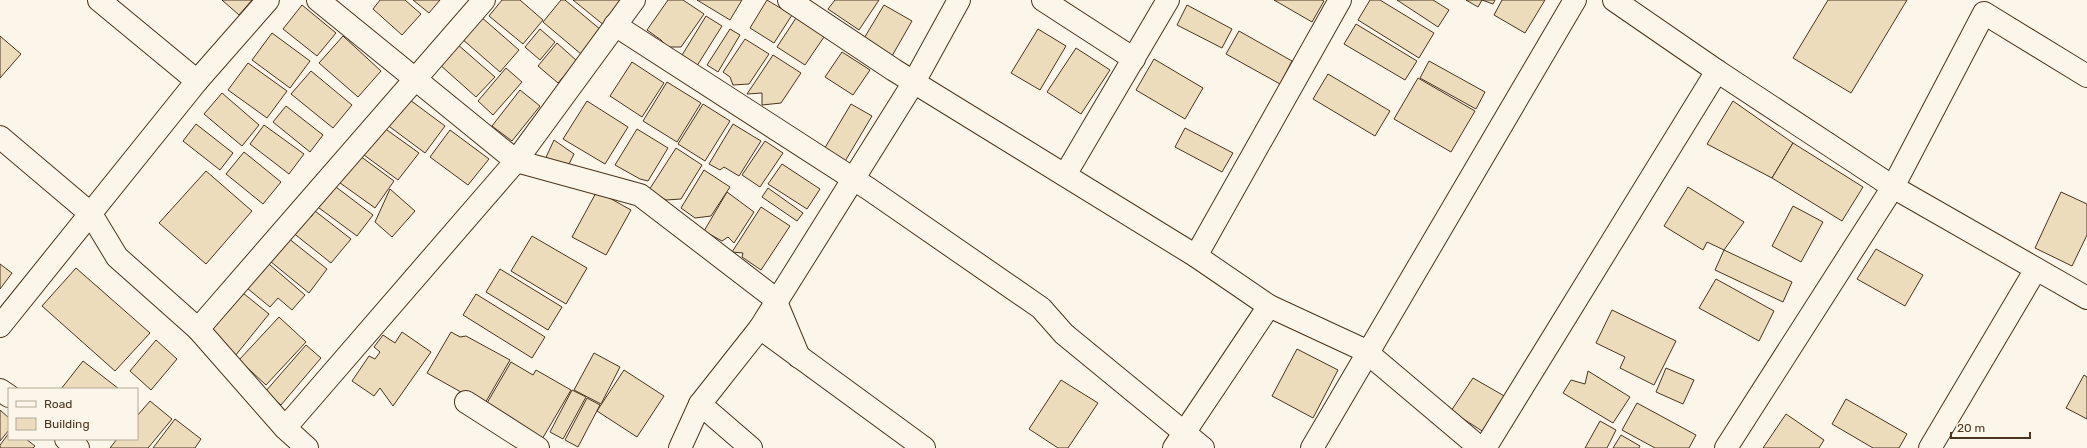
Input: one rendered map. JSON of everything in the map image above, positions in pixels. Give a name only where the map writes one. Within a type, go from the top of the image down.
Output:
[{"type":"street","points":[[99,0],[197,81]]},
{"type":"street","points":[[0,326],[197,81],[268,0]]},
{"type":"street","points":[[318,0],[516,161],[640,195],[777,300],[776,302],[799,357]]},
{"type":"street","points":[[198,329],[484,0]]},
{"type":"street","points":[[285,428],[516,161],[634,0]]},
{"type":"street","points":[[789,0],[914,82],[1196,256],[1269,306],[1364,350],[1366,354],[1473,442]]},
{"type":"street","points":[[680,448],[700,404],[760,328],[914,82],[959,0]]},
{"type":"street","points":[[1043,0],[1134,59]]},
{"type":"street","points":[[1065,175],[1168,0]]},
{"type":"street","points":[[1196,256],[1340,0]]},
{"type":"street","points":[[1312,448],[1575,0]]},
{"type":"street","points":[[1614,0],[1893,187],[2087,298]]},
{"type":"street","points":[[1726,448],[1893,187],[1987,7],[2087,76]]},
{"type":"street","points":[[616,25],[853,179],[1041,308],[1064,334],[1180,441],[1203,448]]},
{"type":"street","points":[[1485,448],[1717,70]]},
{"type":"street","points":[[0,137],[91,214],[117,257],[198,329],[285,428],[307,448]]},
{"type":"street","points":[[1930,448],[2036,269]]},
{"type":"street","points":[[1180,441],[1269,306]]},
{"type":"street","points":[[760,328],[924,448]]},
{"type":"street","points":[[466,402],[538,448]]},
{"type":"street","points":[[700,404],[751,448]]},
{"type":"street","points":[[67,440],[78,448]]},
{"type":"building","points":[[222,0],[252,0],[239,15]]},
{"type":"building","points":[[380,0],[405,0],[421,14],[402,35],[373,9]]},
{"type":"building","points":[[413,0],[440,0],[429,13]]},
{"type":"building","points":[[502,0],[520,0],[543,20],[523,44],[489,16]]},
{"type":"building","points":[[561,0],[565,0],[601,30],[581,54],[543,22]]},
{"type":"building","points":[[573,0],[621,0],[605,26]]},
{"type":"building","points":[[668,0],[683,0],[704,14],[681,47],[667,47],[661,40],[647,30]]},
{"type":"building","points":[[697,0],[742,0],[730,20]]},
{"type":"building","points":[[767,0],[792,15],[774,43],[750,28]]},
{"type":"building","points":[[835,0],[879,0],[859,30],[828,9]]},
{"type":"building","points":[[1274,0],[1322,0],[1324,1],[1312,22]]},
{"type":"building","points":[[1370,0],[1380,0],[1434,33],[1419,58],[1358,20]]},
{"type":"building","points":[[1397,0],[1433,0],[1449,10],[1438,27]]},
{"type":"building","points":[[1466,0],[1482,0],[1478,7]]},
{"type":"building","points":[[1482,0],[1495,0],[1493,4]]},
{"type":"building","points":[[1502,0],[1545,0],[1525,33],[1494,15]]},
{"type":"building","points":[[1828,0],[1907,0],[1851,93],[1793,58]]},
{"type":"building","points":[[302,5],[336,33],[317,56],[283,29]]},
{"type":"building","points":[[884,5],[912,21],[892,56],[863,40]]},
{"type":"building","points":[[1187,5],[1232,29],[1222,48],[1177,25]]},
{"type":"building","points":[[798,15],[826,34],[805,65],[777,47]]},
{"type":"building","points":[[480,16],[519,50],[500,72],[461,38]]},
{"type":"building","points":[[706,16],[722,26],[695,69],[679,60]]},
{"type":"building","points":[[1356,24],[1417,61],[1405,80],[1344,44]]},
{"type":"building","points":[[540,29],[555,42],[540,60],[525,47]]},
{"type":"building","points":[[730,29],[740,35],[718,72],[707,65]]},
{"type":"building","points":[[1038,29],[1066,46],[1040,90],[1011,73]]},
{"type":"building","points":[[1239,31],[1292,61],[1280,84],[1226,54]]},
{"type":"building","points":[[272,33],[310,61],[290,88],[252,60]]},
{"type":"building","points":[[0,36],[21,54],[0,78]]},
{"type":"building","points":[[343,36],[381,71],[358,97],[319,63]]},
{"type":"building","points":[[745,39],[769,54],[749,84],[733,85],[730,77],[723,72]]},
{"type":"building","points":[[557,43],[577,61],[558,83],[538,66]]},
{"type":"building","points":[[457,44],[495,77],[476,97],[439,64]]},
{"type":"building","points":[[1076,48],[1110,70],[1081,114],[1047,92]]},
{"type":"building","points":[[842,52],[870,70],[853,95],[825,77]]},
{"type":"building","points":[[773,55],[801,73],[781,103],[762,105],[762,93],[747,94]]},
{"type":"building","points":[[1154,59],[1203,88],[1185,119],[1136,90]]},
{"type":"building","points":[[1429,61],[1485,92],[1476,109],[1420,78]]},
{"type":"building","points":[[632,62],[664,83],[642,117],[610,96]]},
{"type":"building","points":[[248,63],[287,91],[267,118],[228,90]]},
{"type":"building","points":[[506,68],[522,82],[493,115],[478,101]]},
{"type":"building","points":[[311,71],[352,105],[333,128],[291,94]]},
{"type":"building","points":[[1328,74],[1390,111],[1375,136],[1313,99]]},
{"type":"building","points":[[1418,78],[1475,111],[1451,152],[1394,119]]},
{"type":"building","points":[[667,82],[701,103],[677,142],[643,121]]},
{"type":"building","points":[[520,90],[540,106],[512,141],[492,126]]},
{"type":"building","points":[[222,93],[259,125],[242,146],[204,114]]},
{"type":"building","points":[[406,97],[445,126],[425,153],[386,124]]},
{"type":"building","points":[[587,101],[628,127],[605,164],[563,139]]},
{"type":"building","points":[[1733,101],[1793,143],[1772,178],[1707,144]]},
{"type":"building","points":[[703,104],[730,121],[705,161],[678,144]]},
{"type":"building","points":[[851,104],[872,116],[844,163],[823,151]]},
{"type":"building","points":[[286,106],[323,135],[310,152],[273,122]]},
{"type":"building","points":[[196,124],[233,153],[220,170],[183,141]]},
{"type":"building","points":[[733,124],[761,141],[739,176],[724,167],[720,170],[709,164]]},
{"type":"building","points":[[264,125],[304,154],[289,174],[250,144]]},
{"type":"building","points":[[380,125],[419,153],[398,180],[360,152]]},
{"type":"building","points":[[1185,128],[1233,153],[1222,172],[1175,147]]},
{"type":"building","points":[[637,129],[668,148],[648,181],[640,179],[615,165]]},
{"type":"building","points":[[450,130],[489,159],[468,185],[430,157]]},
{"type":"building","points":[[554,140],[574,154],[562,178],[542,166]]},
{"type":"building","points":[[765,141],[783,153],[760,187],[742,175]]},
{"type":"building","points":[[1793,143],[1863,187],[1842,221],[1772,178]]},
{"type":"building","points":[[676,148],[702,165],[681,199],[666,200],[649,190]]},
{"type":"building","points":[[244,152],[281,182],[263,204],[226,174]]},
{"type":"building","points":[[356,153],[394,181],[375,208],[336,180]]},
{"type":"building","points":[[782,164],[820,189],[807,209],[768,184]]},
{"type":"building","points":[[704,170],[730,187],[711,216],[695,218],[681,208]]},
{"type":"building","points":[[206,171],[252,211],[206,264],[159,223]]},
{"type":"building","points":[[332,184],[373,215],[357,236],[311,202]]},
{"type":"building","points":[[1688,187],[1744,222],[1724,250],[1707,242],[1703,250],[1664,226]]},
{"type":"building","points":[[768,188],[803,213],[797,221],[762,197]]},
{"type":"building","points":[[390,189],[415,211],[392,237],[375,222]]},
{"type":"building","points":[[597,191],[631,210],[606,255],[572,237]]},
{"type":"building","points":[[727,192],[754,212],[734,243],[728,237],[722,241],[704,231]]},
{"type":"building","points":[[2061,192],[2087,204],[2087,235],[2072,266],[2035,248]]},
{"type":"building","points":[[1793,206],[1823,222],[1801,262],[1772,246]]},
{"type":"building","points":[[761,207],[790,226],[761,270],[742,257],[743,253],[732,252]]},
{"type":"building","points":[[302,210],[311,217],[315,211],[351,239],[331,263],[287,228]]},
{"type":"building","points":[[283,234],[327,269],[309,293],[265,257]]},
{"type":"building","points":[[532,236],[587,268],[566,304],[511,271]]},
{"type":"building","points":[[1876,249],[1923,275],[1905,306],[1857,279]]},
{"type":"building","points":[[1724,250],[1792,282],[1783,302],[1715,270]]},
{"type":"building","points":[[262,258],[305,295],[292,310],[278,298],[270,307],[241,283]]},
{"type":"building","points":[[0,264],[12,273],[0,289]]},
{"type":"building","points":[[76,268],[150,333],[115,371],[42,306]]},
{"type":"building","points":[[500,269],[562,307],[548,330],[486,292]]},
{"type":"building","points":[[1716,279],[1774,311],[1759,341],[1699,308]]},
{"type":"building","points":[[238,289],[269,314],[235,356],[204,330]]},
{"type":"building","points":[[476,294],[545,337],[532,358],[463,315]]},
{"type":"building","points":[[1612,310],[1676,341],[1654,385],[1620,368],[1625,357],[1596,343]]},
{"type":"building","points":[[279,317],[306,342],[266,385],[239,360]]},
{"type":"building","points":[[402,332],[431,352],[393,406],[380,388],[374,396],[352,381],[369,356],[375,359],[380,352],[374,347],[383,335],[395,343]]},
{"type":"building","points":[[451,332],[460,337],[466,336],[510,360],[484,405],[427,373]]},
{"type":"building","points":[[156,340],[177,359],[151,390],[130,371]]},
{"type":"building","points":[[306,345],[321,358],[281,405],[265,392]]},
{"type":"building","points":[[1297,349],[1338,370],[1313,418],[1272,396]]},
{"type":"building","points":[[594,353],[620,367],[601,404],[574,390]]},
{"type":"building","points":[[83,361],[118,388],[62,388]]},
{"type":"building","points":[[511,362],[533,375],[536,370],[571,390],[538,446],[480,415]]},
{"type":"building","points":[[1666,368],[1694,380],[1683,404],[1656,392]]},
{"type":"building","points":[[624,370],[664,396],[637,437],[597,411]]},
{"type":"building","points":[[1588,371],[1630,397],[1613,423],[1563,393],[1571,380],[1585,384]]},
{"type":"building","points":[[2084,375],[2087,377],[2087,419],[2066,408]]},
{"type":"building","points":[[1473,378],[1513,401],[1493,438],[1451,411]]},
{"type":"building","points":[[1061,380],[1098,403],[1068,448],[1058,448],[1029,429]]},
{"type":"building","points":[[572,390],[586,397],[563,439],[550,432]]},
{"type":"building","points":[[587,398],[600,405],[578,447],[565,440]]},
{"type":"building","points":[[1846,399],[1907,434],[1899,448],[1873,448],[1832,424]]},
{"type":"building","points":[[150,401],[172,419],[148,448],[110,448],[116,440],[138,440],[138,415]]},
{"type":"building","points":[[1637,403],[1696,435],[1689,448],[1655,448],[1622,430]]},
{"type":"building","points":[[0,410],[8,417],[8,431],[0,441]]},
{"type":"building","points":[[1786,414],[1824,440],[1819,448],[1763,448]]},
{"type":"building","points":[[175,419],[201,439],[195,448],[153,448]]},
{"type":"building","points":[[1600,421],[1616,430],[1607,448],[1585,448]]},
{"type":"building","points":[[8,434],[8,440],[27,440],[35,446],[33,448],[0,448],[0,445]]},
{"type":"building","points":[[1621,435],[1640,446],[1639,448],[1613,448]]}]
